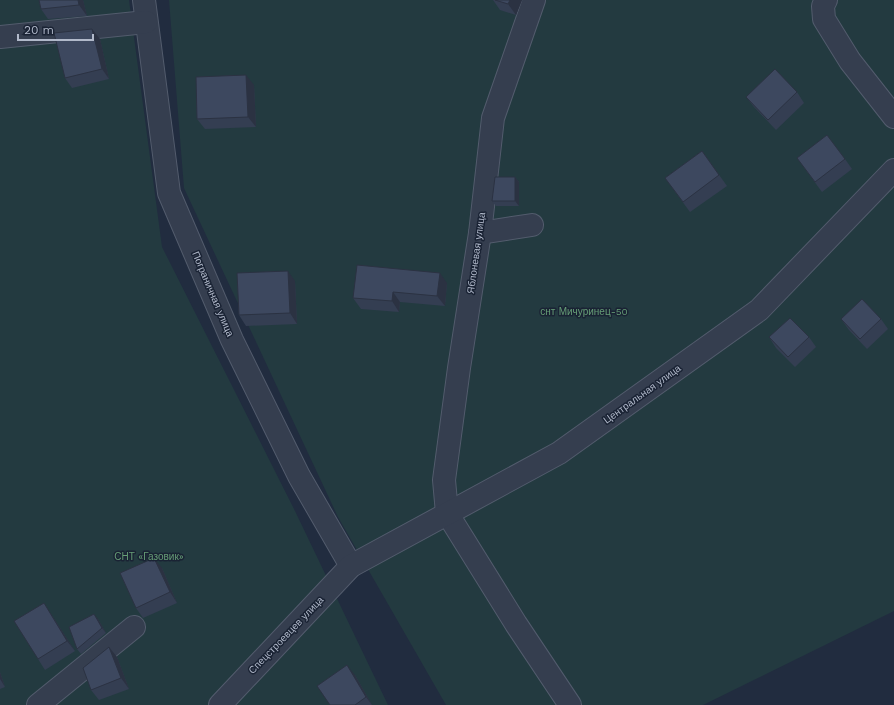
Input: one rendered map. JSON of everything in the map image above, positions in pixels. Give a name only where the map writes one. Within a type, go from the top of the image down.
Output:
[{"type":"street","name":"Пограничная улица","points":[[144,0],[169,193],[236,347],[300,476],[352,566]]},
{"type":"street","name":"Яблоневая улица","points":[[447,512],[444,480],[458,368],[480,232],[492,118],[534,0]]},
{"type":"street","points":[[820,2],[824,19],[850,61],[894,117]]},
{"type":"street","points":[[0,37],[146,22]]},
{"type":"street","name":"Центральная улица","points":[[352,566],[447,512],[559,453],[759,310],[894,170]]},
{"type":"street","points":[[480,232],[532,225]]},
{"type":"street","points":[[447,512],[516,624],[570,705]]},
{"type":"street","name":"Спецстроевцев улица","points":[[220,705],[352,566]]},
{"type":"street","points":[[38,705],[134,627]]},
{"type":"green space","name":"СНТ «Газовик»","points":[[0,0],[129,0],[162,247],[295,511],[388,705],[0,705]]},
{"type":"green space","name":"снт Мичуринец-50","points":[[169,0],[894,0],[894,611],[703,705],[446,705],[338,517],[184,188]]},
{"type":"building","points":[[39,0],[78,0],[79,5],[41,9]]},
{"type":"building","points":[[495,0],[510,0],[508,4]]},
{"type":"building","points":[[92,29],[102,69],[65,78],[54,33]]},
{"type":"building","points":[[775,69],[797,92],[768,120],[746,97]]},
{"type":"building","points":[[246,75],[248,117],[197,119],[196,77]]},
{"type":"building","points":[[827,135],[845,159],[815,182],[797,158]]},
{"type":"building","points":[[702,151],[719,175],[683,202],[665,178]]},
{"type":"building","points":[[495,177],[515,177],[515,201],[492,201]]},
{"type":"building","points":[[357,265],[440,273],[437,296],[393,292],[392,301],[353,298]]},
{"type":"building","points":[[288,271],[290,313],[239,315],[237,273]]},
{"type":"building","points":[[862,299],[881,319],[860,339],[841,319]]},
{"type":"building","points":[[790,318],[809,337],[788,357],[769,337]]},
{"type":"building","points":[[154,558],[170,592],[136,608],[120,573]]},
{"type":"building","points":[[44,603],[67,641],[38,659],[14,621]]},
{"type":"building","points":[[94,614],[102,628],[77,649],[69,627]]},
{"type":"building","points":[[109,647],[121,678],[91,690],[83,668]]},
{"type":"building","points":[[347,665],[366,697],[355,705],[330,705],[317,686]]}]
